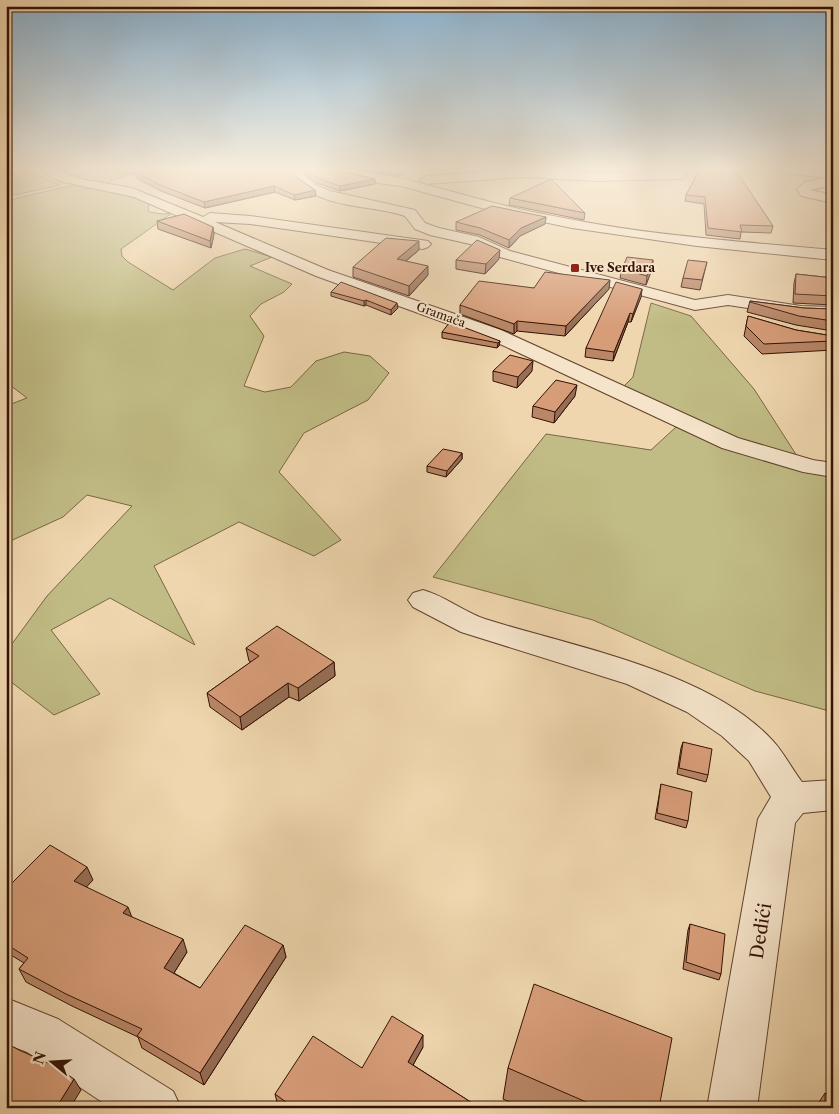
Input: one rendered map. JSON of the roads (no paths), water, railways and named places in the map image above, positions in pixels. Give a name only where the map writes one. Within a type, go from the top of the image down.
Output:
[{"type":"street","name":"Gramača","points":[[200,221],[322,273],[494,334],[730,443],[811,467],[833,470]]},
{"type":"street","points":[[257,221],[505,254],[758,322]]},
{"type":"street","points":[[416,221],[420,226],[425,228],[474,240],[505,254]]},
{"type":"street","points":[[558,221],[690,241],[833,255]]},
{"type":"street","points":[[695,305],[728,300],[801,310],[833,312]]},
{"type":"street","points":[[423,600],[472,625],[638,676],[699,703],[734,727],[813,796]]},
{"type":"street","name":"Dedići","points":[[732,1108],[777,819],[813,796]]},
{"type":"street","points":[[6,1021],[42,1035],[156,1108]]},
{"type":"place","name":"Ive Serdara","points":[[575,268]]}]
